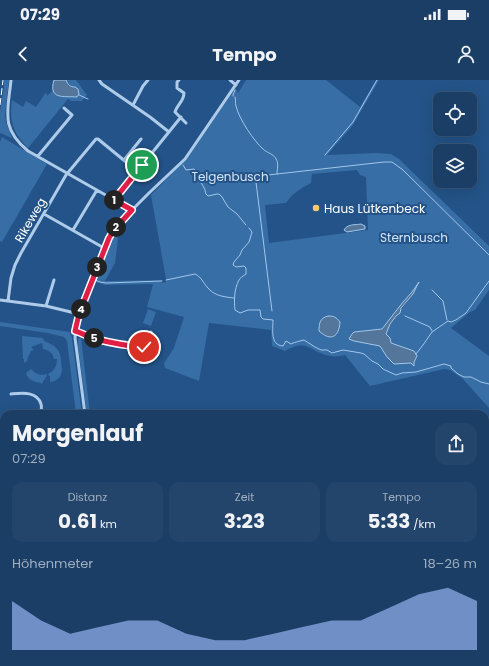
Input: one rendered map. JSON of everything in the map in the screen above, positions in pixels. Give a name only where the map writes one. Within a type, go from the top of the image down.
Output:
[{"type":"street","points":[[11,80],[7,110],[9,125],[18,142],[28,151],[132,210]]},
{"type":"street","points":[[99,80],[102,84],[169,132]]},
{"type":"street","points":[[133,105],[143,86],[148,80]]},
{"type":"street","points":[[179,80],[178,88],[184,94],[184,98],[175,111],[176,114],[186,123]]},
{"type":"street","points":[[230,80],[236,85]]},
{"type":"street","points":[[84,410],[75,331],[79,314],[104,248],[114,230],[132,210],[185,159],[239,80]]},
{"type":"street","points":[[38,156],[72,116],[64,108]]},
{"type":"street","points":[[114,200],[181,117]]},
{"type":"street","name":"Rikeweg","points":[[8,301],[11,278],[15,265],[68,173],[98,138],[124,160]]},
{"type":"street","points":[[137,171],[124,160],[141,139]]},
{"type":"street","points":[[73,230],[97,190]]},
{"type":"street","points":[[44,214],[104,248]]},
{"type":"street","points":[[46,306],[54,280]]},
{"type":"street","points":[[0,300],[46,306],[79,314]]},
{"type":"street","points":[[75,331],[94,338],[144,347],[150,332]]},
{"type":"street","points":[[11,394],[30,394],[37,397],[41,404],[41,410]]},
{"type":"green space","points":[[4,80],[9,80],[5,115],[12,138],[0,133],[0,111]]},
{"type":"green space","points":[[66,80],[76,80],[87,95],[82,101],[71,101],[68,99],[28,148],[19,137],[13,126],[11,114],[12,100],[23,107],[26,101],[36,107],[46,92],[47,96],[53,90],[61,96],[71,96],[72,87]]},
{"type":"green space","points":[[246,80],[326,80],[360,107],[376,80],[379,80],[353,125],[327,155],[376,153],[391,154],[399,159],[489,246],[489,290],[475,310],[470,312],[451,328],[489,356],[489,408],[463,379],[450,370],[444,369],[370,386],[345,355],[330,356],[304,346],[293,347],[285,351],[272,346],[271,330],[209,323],[199,381],[165,368],[164,363],[174,348],[184,317],[147,307],[153,284],[105,285],[93,281],[105,249],[116,233],[118,239],[115,263],[105,281],[162,280],[161,283],[166,282],[151,195],[185,160],[235,89],[238,93]],"holes":[[[357,170],[360,175],[366,177],[368,230],[269,243],[265,205],[286,203],[297,191],[311,183],[312,174]],[[420,283],[390,324],[386,334],[390,338],[391,343],[414,351],[417,356],[413,365],[411,363],[394,364],[387,357],[380,346],[354,332],[382,329]]]},
{"type":"green space","points":[[2,137],[47,164],[2,242],[0,241],[0,142]]},
{"type":"green space","points":[[148,309],[156,312],[151,326],[143,323]]},
{"type":"green space","points":[[0,322],[70,332],[81,410],[76,410],[67,341],[64,337],[48,333],[0,326]]},
{"type":"green space","points":[[22,336],[43,338],[44,341],[53,345],[58,350],[61,356],[62,372],[57,379],[50,382],[50,376],[48,374],[55,368],[57,359],[54,359],[52,353],[43,349],[42,343],[31,347],[34,350],[31,351],[27,361],[24,363]]},
{"type":"green space","points":[[81,337],[90,410],[86,410],[78,339]]},
{"type":"green space","points":[[31,369],[38,374],[47,374],[41,385],[41,383],[28,377],[26,373]]},
{"type":"shaded area","points":[[54,80],[66,80],[69,85],[78,89],[79,94],[77,97],[58,96],[53,91]]},
{"type":"shaded area","points":[[361,224],[365,226],[365,229],[347,232],[344,230],[349,226]]},
{"type":"shaded area","points":[[419,282],[413,294],[401,308],[400,313],[390,324],[386,334],[390,338],[391,343],[414,351],[417,356],[414,366],[411,363],[394,364],[387,357],[380,346],[349,339],[354,332],[382,329]]},
{"type":"shaded area","points":[[328,316],[335,317],[340,322],[338,331],[331,337],[319,331],[320,321]]},
{"type":"waterway","points":[[325,155],[353,122],[377,80]]},
{"type":"waterway","points":[[233,96],[235,90]]},
{"type":"waterway","points":[[79,95],[88,99]]},
{"type":"waterway","points":[[235,97],[240,117],[247,129],[259,145],[275,157],[278,164],[277,174]]},
{"type":"waterway","points":[[272,311],[256,182],[256,179],[259,176],[392,162],[403,170],[489,255]]},
{"type":"waterway","points":[[183,165],[186,170],[195,170],[208,196],[219,194],[228,207],[237,214],[246,225]]},
{"type":"waterway","points":[[249,228],[252,232],[249,242],[233,265],[236,267],[244,266],[246,268],[246,274],[239,279],[236,287],[235,310],[240,313],[248,310],[260,310],[261,317],[263,319],[273,320],[273,336],[274,340],[279,345],[283,346],[286,341],[291,344],[304,340],[321,350],[327,350],[332,353],[343,350],[361,353],[383,369],[396,375],[416,372],[444,364],[451,366],[451,368],[458,374],[464,377],[471,377],[489,384]]},
{"type":"waterway","points":[[166,280],[195,274],[215,294],[234,298]]},
{"type":"waterway","points":[[95,280],[106,283],[162,281]]},
{"type":"waterway","points":[[416,354],[432,332],[448,321],[451,322],[456,320],[466,313],[489,281]]},
{"type":"waterway","points":[[432,290],[443,301],[447,320]]},
{"type":"waterway","points":[[405,316],[430,327],[432,331]]},
{"type":"railway","points":[[0,105],[3,80]]},
{"type":"place","name":"Haus Lütkenbeck","points":[[316,208]]},
{"type":"route","points":[[142,165],[114,200],[132,210],[114,230],[104,248],[79,314],[75,331],[94,338],[144,347]]},
{"type":"park label","name":"Telgenbusch","points":[[230,176]]},
{"type":"park label","name":"Sternbusch","points":[[414,237]]}]
